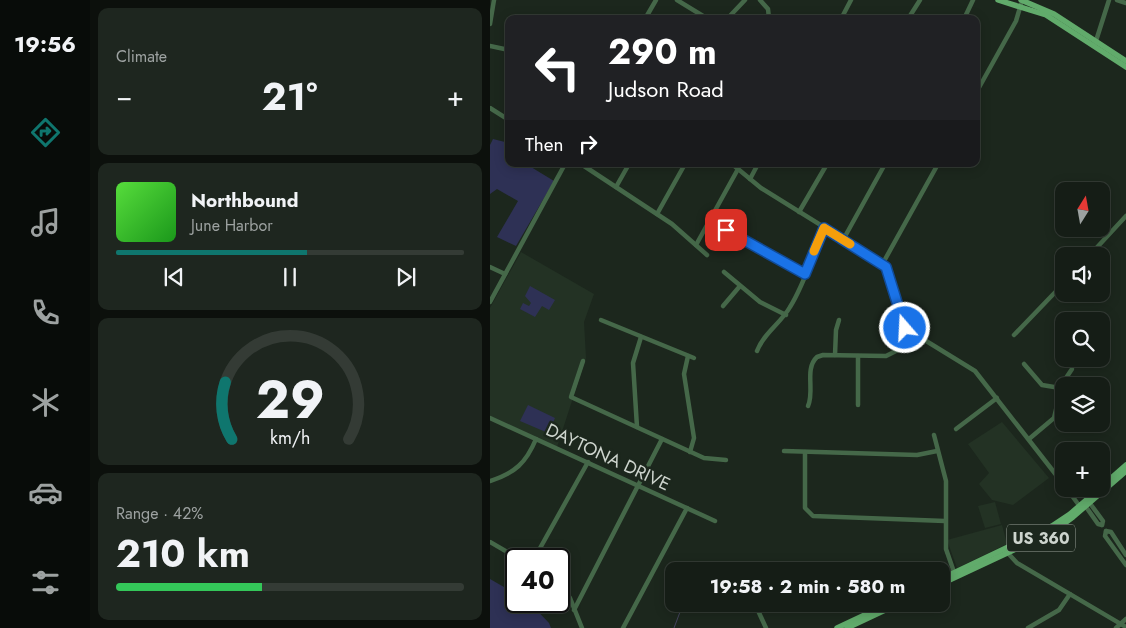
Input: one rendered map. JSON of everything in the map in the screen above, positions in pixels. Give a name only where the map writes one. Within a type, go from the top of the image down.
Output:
[{"type":"main road","points":[[998,0],[1021,2],[1126,61]]},
{"type":"main road","points":[[1094,44],[1126,67]]},
{"type":"main road","name":"US 360","points":[[1110,479],[1126,465]]},
{"type":"main road","name":"US 360","points":[[950,578],[1052,526],[1084,504],[1126,470]]},
{"type":"main road","name":"US 360","points":[[1084,504],[1091,497]]},
{"type":"main road","name":"US 360","points":[[950,576],[955,575]]},
{"type":"main road","points":[[837,628],[871,612]]},
{"type":"main road","points":[[847,628],[881,612]]},
{"type":"street","points":[[490,24],[494,0]]},
{"type":"street","points":[[647,15],[656,0]]},
{"type":"street","points":[[677,0],[701,15]]},
{"type":"street","points":[[731,15],[745,0]]},
{"type":"street","points":[[760,0],[768,9],[769,15]]},
{"type":"street","points":[[843,15],[852,0]]},
{"type":"street","points":[[966,15],[973,0]]},
{"type":"street","points":[[1094,44],[1108,0]]},
{"type":"street","points":[[1117,0],[1126,3]]},
{"type":"street","points":[[910,15],[918,1]]},
{"type":"street","points":[[980,86],[1016,21],[1021,2]]},
{"type":"street","points":[[490,46],[505,49]]},
{"type":"street","points":[[490,108],[505,117]]},
{"type":"street","points":[[490,302],[563,167]]},
{"type":"street","points":[[586,167],[657,214],[706,255]]},
{"type":"street","points":[[616,187],[627,167]]},
{"type":"street","points":[[657,214],[683,167]]},
{"type":"street","points":[[736,167],[799,212],[842,240],[883,263],[888,271],[902,324],[910,333],[972,369],[1055,473]]},
{"type":"street","points":[[750,179],[756,167]]},
{"type":"street","points":[[799,212],[825,167]]},
{"type":"street","points":[[842,240],[883,167]]},
{"type":"street","points":[[883,263],[936,167]]},
{"type":"street","points":[[696,245],[738,169]]},
{"type":"street","points":[[1097,247],[1126,216]]},
{"type":"street","points":[[710,221],[805,274]]},
{"type":"street","points":[[757,350],[761,341],[786,315],[824,228]]},
{"type":"street","points":[[490,267],[505,274]]},
{"type":"street","points":[[724,272],[760,302],[786,315]]},
{"type":"street","points":[[723,306],[740,286]]},
{"type":"street","points":[[1014,335],[1055,292]]},
{"type":"street","points":[[601,320],[694,358]]},
{"type":"street","points":[[835,355],[836,330],[839,320]]},
{"type":"street","points":[[808,406],[811,398],[813,362],[820,355],[858,356],[890,354],[900,347],[910,333]]},
{"type":"street","points":[[637,427],[633,363],[641,337]]},
{"type":"street","points":[[688,356],[684,374],[694,438],[690,452]]},
{"type":"street","points":[[858,356],[858,405]]},
{"type":"street","points":[[583,361],[571,397],[704,458],[726,460]]},
{"type":"street","points":[[1024,364],[1042,385],[1055,387]]},
{"type":"street","points":[[1067,377],[1072,370]]},
{"type":"street","points":[[956,429],[997,398]]},
{"type":"street","points":[[1029,439],[1054,418],[1055,413]]},
{"type":"street","name":"DAYTONA DRIVE","points":[[490,418],[715,521]]},
{"type":"street","points":[[934,435],[946,481],[946,549],[955,575]]},
{"type":"street","points":[[490,480],[503,477],[527,460],[536,439]]},
{"type":"street","points":[[574,610],[662,439]]},
{"type":"street","points":[[784,451],[917,454],[937,451]]},
{"type":"street","points":[[805,452],[805,508],[813,516],[945,521]]},
{"type":"street","points":[[540,548],[588,462]]},
{"type":"street","points":[[1076,497],[1084,504]]},
{"type":"street","points":[[623,628],[687,508]]},
{"type":"street","points":[[1126,554],[1111,532],[1106,531],[1105,536],[1126,565]]},
{"type":"street","points":[[490,542],[505,551]]},
{"type":"street","points":[[1006,551],[1017,563],[1126,627]]},
{"type":"street","points":[[1028,628],[1059,610],[1070,594]]},
{"type":"street","points":[[570,598],[582,628]]},
{"type":"street","points":[[759,612],[766,628]]},
{"type":"street","points":[[1116,628],[1126,619]]},
{"type":"shaded area","points":[[493,139],[505,142],[505,167],[531,167],[554,181],[516,246],[497,237],[518,201],[497,189],[490,194],[490,145]]},
{"type":"shaded area","points":[[521,252],[594,294],[584,322],[586,358],[557,447],[490,416],[490,308]]},
{"type":"shaded area","points":[[530,286],[555,300],[549,310],[542,306],[535,317],[520,309],[523,303],[529,306],[531,303],[525,296]]},
{"type":"shaded area","points":[[528,405],[555,418],[548,433],[520,421]]},
{"type":"shaded area","points":[[1002,422],[1049,478],[1013,505],[992,500],[979,484],[989,473],[968,444]]},
{"type":"shaded area","points":[[995,502],[1001,524],[985,528],[978,506]]},
{"type":"shaded area","points":[[1002,525],[1007,544],[957,568],[947,540]]},
{"type":"shaded area","points":[[490,579],[505,588],[505,613],[539,613],[551,628],[490,628]]},
{"type":"waterway","points":[[674,628],[680,612]]},
{"type":"slow traffic","points":[[814,251],[824,228],[850,244]]},
{"type":"route","points":[[726,230],[805,274],[824,228],[883,263],[888,271],[901,322],[905,328]]}]
